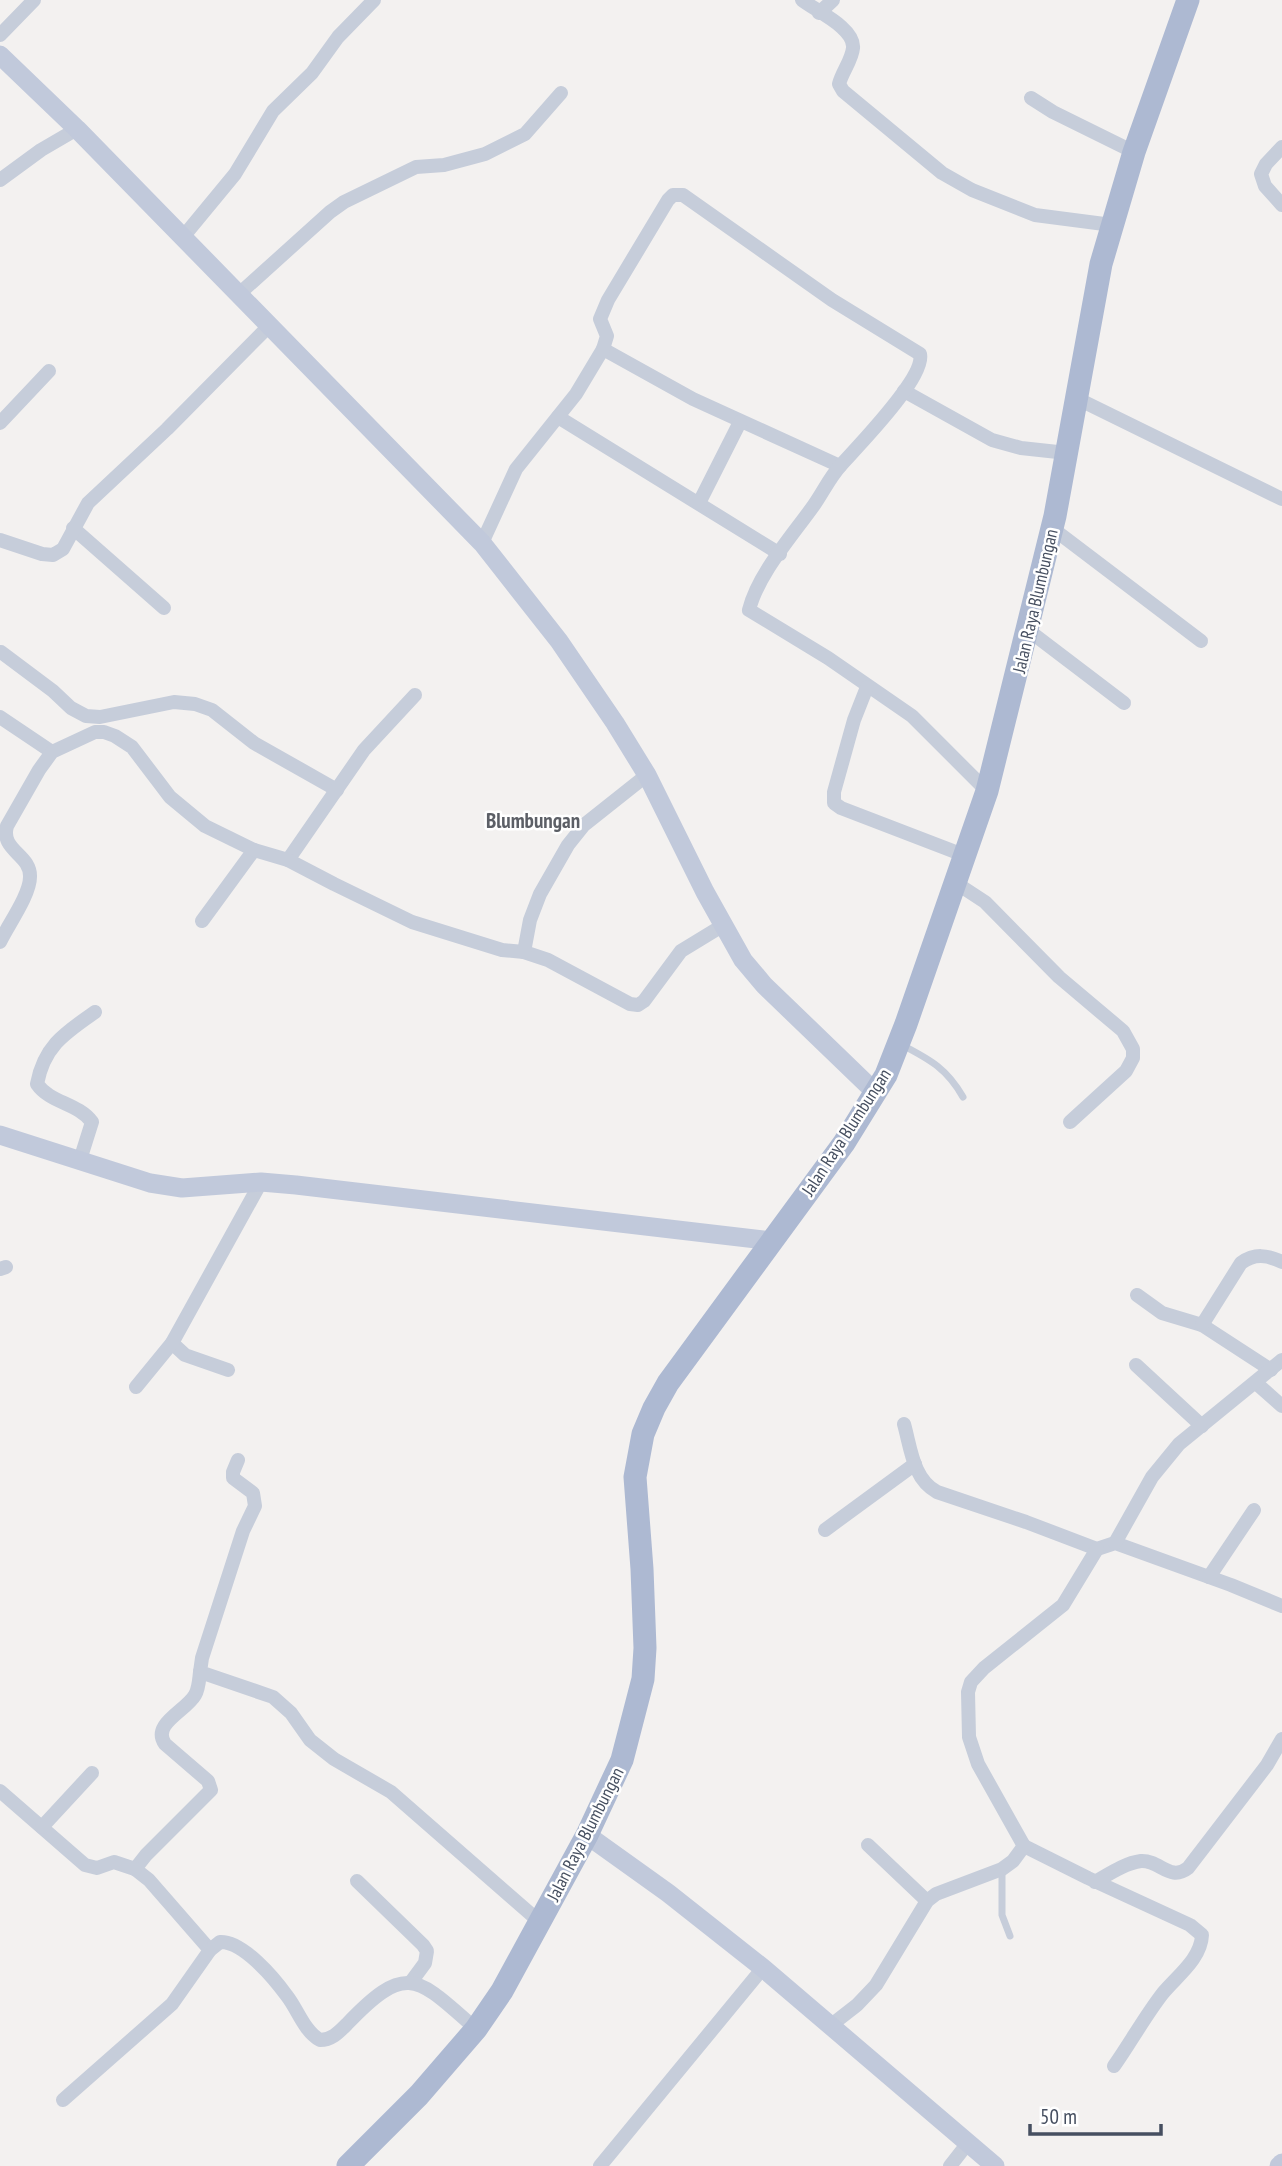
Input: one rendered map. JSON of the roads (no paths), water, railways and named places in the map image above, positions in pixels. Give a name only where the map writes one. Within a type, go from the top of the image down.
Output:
[{"type":"main road","name":"Jalan Raya Blumbungan","points":[[348,2166],[419,2095],[477,2029],[541,1923],[622,1760],[643,1679],[644,1612],[635,1478],[643,1434],[668,1383],[844,1143],[886,1075],[899,1044],[988,791],[1052,528],[1101,264],[1134,152],[1188,0]]},
{"type":"street","points":[[0,35],[33,0]]},
{"type":"street","points":[[183,237],[234,174],[274,111],[312,73],[338,37],[374,0]]},
{"type":"street","points":[[802,0],[844,28],[853,43],[853,50],[839,84],[850,99],[893,130],[942,173],[972,190],[1035,215],[1112,225]]},
{"type":"street","points":[[819,13],[833,0]]},
{"type":"street","points":[[2,64],[77,129],[482,544],[582,672],[647,775],[722,926],[743,960],[764,985],[876,1093]]},
{"type":"street","points":[[239,294],[344,202],[416,167],[444,165],[485,155],[525,134],[561,93]]},
{"type":"street","points":[[1031,98],[1053,112],[1134,152]]},
{"type":"street","points":[[0,180],[41,150],[77,129]]},
{"type":"street","points":[[1282,147],[1266,164],[1261,174],[1265,186],[1282,205]]},
{"type":"street","points":[[482,544],[516,469],[576,394],[603,349],[607,336],[600,319],[602,309],[668,200],[679,194],[832,300],[920,354],[921,361],[904,391],[861,445],[840,466],[765,576],[752,600],[750,612],[828,657],[867,687],[912,716],[988,791]]},
{"type":"street","points":[[0,540],[42,554],[53,555],[63,549],[88,503],[167,429],[270,325]]},
{"type":"street","points":[[603,349],[653,379],[740,422],[840,466]]},
{"type":"street","points":[[0,423],[49,371]]},
{"type":"street","points":[[904,391],[992,440],[1021,448],[1067,453]]},
{"type":"street","points":[[1076,398],[1282,499]]},
{"type":"street","points":[[558,417],[780,554]]},
{"type":"street","points":[[699,503],[740,422]]},
{"type":"street","points":[[73,528],[164,608]]},
{"type":"street","points":[[1052,528],[1201,641]]},
{"type":"street","points":[[1028,630],[1124,703]]},
{"type":"street","points":[[1,652],[71,708],[86,716],[100,718],[174,702],[195,704],[212,710],[254,743],[337,790]]},
{"type":"street","points":[[867,687],[834,792],[834,803],[966,856]]},
{"type":"street","points":[[289,860],[375,736],[415,695]]},
{"type":"street","points":[[0,718],[52,751]]},
{"type":"street","points":[[0,942],[25,897],[30,877],[29,869],[23,860],[6,842],[5,833],[52,751],[95,732],[115,736],[132,747],[170,797],[205,826],[254,850],[289,860],[412,922],[502,950],[548,960],[630,1004],[638,1005],[644,1001],[681,951],[722,926]]},
{"type":"street","points":[[524,953],[530,920],[540,894],[568,845],[584,825],[647,775]]},
{"type":"street","points":[[202,922],[254,850]]},
{"type":"street","points":[[956,883],[985,902],[1059,977],[1123,1031],[1133,1049],[1133,1058],[1126,1071],[1070,1122]]},
{"type":"street","points":[[80,1160],[92,1122],[87,1115],[43,1093],[37,1084],[40,1069],[51,1048],[63,1034],[95,1013]]},
{"type":"street","points":[[0,1135],[150,1182],[182,1188],[261,1182],[385,1194],[499,1210],[772,1241]]},
{"type":"street","points":[[136,1387],[172,1343],[261,1182]]},
{"type":"street","points":[[1202,1325],[1241,1263],[1251,1256],[1265,1256],[1282,1262]]},
{"type":"street","points":[[1115,1543],[1152,1477],[1179,1444],[1277,1365],[1202,1325],[1162,1313],[1137,1295]]},
{"type":"street","points":[[172,1343],[185,1356],[228,1370]]},
{"type":"street","points":[[1136,1365],[1202,1426]]},
{"type":"street","points":[[1256,1383],[1282,1406]]},
{"type":"street","points":[[904,1424],[922,1481],[937,1492],[1097,1549],[1115,1543],[1282,1606]]},
{"type":"street","points":[[135,1869],[211,1790],[208,1781],[165,1744],[160,1737],[160,1731],[195,1695],[202,1658],[239,1541],[255,1506],[253,1493],[233,1478],[238,1460]]},
{"type":"street","points":[[825,1530],[915,1464]]},
{"type":"street","points":[[1209,1577],[1255,1510]]},
{"type":"street","points":[[1097,1549],[1063,1605],[984,1668],[971,1682],[968,1692],[969,1737],[978,1764],[1024,1846],[1190,1925],[1202,1936],[1202,1944],[1196,1955],[1163,1994],[1114,2066]]},
{"type":"street","points":[[200,1672],[273,1697],[282,1703],[310,1740],[334,1759],[391,1792],[541,1923]]},
{"type":"street","points":[[1095,1882],[1139,1861],[1148,1861],[1173,1873],[1182,1873],[1267,1765],[1282,1739]]},
{"type":"street","points":[[42,1827],[92,1773]]},
{"type":"street","points":[[0,1791],[89,1867],[97,1868],[114,1862],[135,1869],[149,1880],[210,1950]]},
{"type":"street","points":[[587,1835],[668,1893],[763,1968],[995,2166]]},
{"type":"street","points":[[868,1845],[928,1901]]},
{"type":"street","points":[[830,2026],[857,2005],[876,1985],[928,1901],[936,1894],[1002,1869],[1013,1861],[1024,1846]]},
{"type":"street","points":[[357,1881],[427,1951],[425,1963],[411,1982]]},
{"type":"street","points":[[63,2100],[172,2004],[210,1950],[220,1942],[227,1942],[253,1959],[286,1995],[311,2033],[320,2040],[331,2039],[369,2000],[387,1987],[411,1982],[449,2004],[477,2029]]},
{"type":"street","points":[[600,2166],[763,1968]]},
{"type":"street","points":[[950,2166],[968,2143]]},
{"type":"lane","points":[[899,1044],[932,1060],[953,1079],[964,1097]]},
{"type":"lane","points":[[1002,1869],[1002,1915],[1010,1936]]},
{"type":"district","name":"Blumbungan","points":[[533,820]]}]
